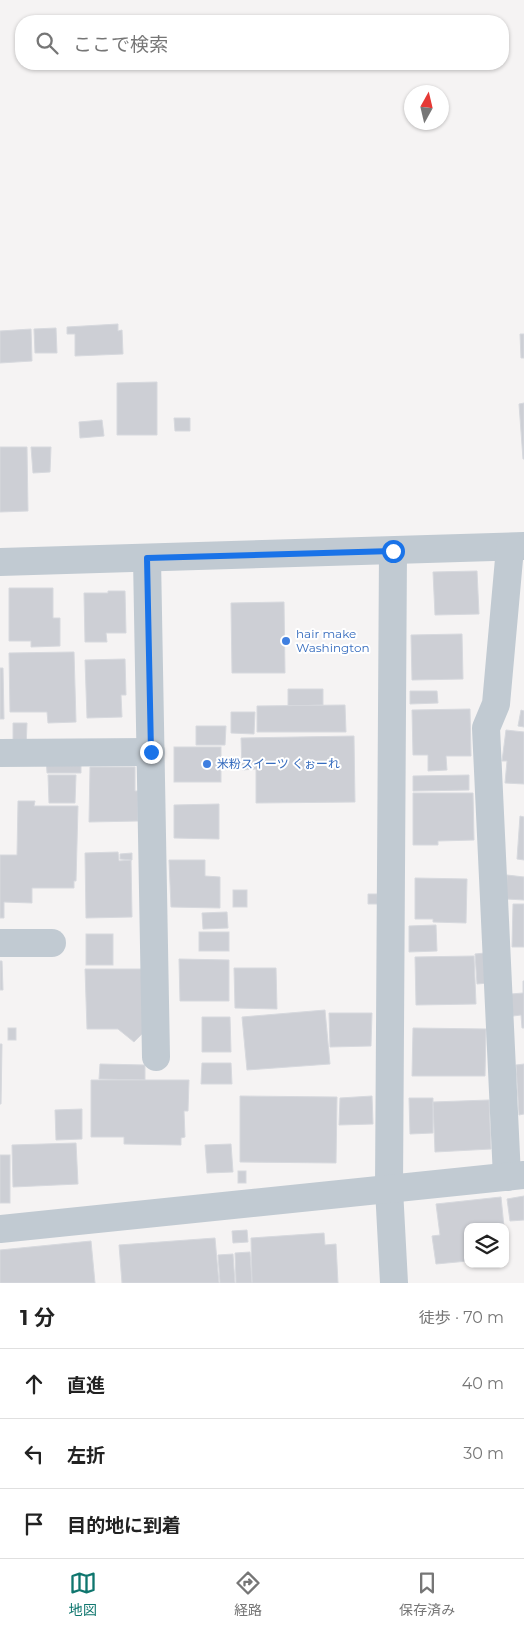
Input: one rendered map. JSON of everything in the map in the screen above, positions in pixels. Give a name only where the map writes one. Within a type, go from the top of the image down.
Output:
[{"type":"street","points":[[0,562],[517,547],[496,704],[486,728],[515,1176],[0,1229]]},
{"type":"street","points":[[393,551],[389,1189],[394,1283]]},
{"type":"street","points":[[147,558],[156,1057]]},
{"type":"street","points":[[0,753],[151,752]]},
{"type":"street","points":[[0,943],[52,943]]},
{"type":"building","points":[[118,324],[118,331],[122,330],[123,354],[75,356],[75,334],[67,334],[67,327]]},
{"type":"building","points":[[56,328],[57,353],[35,353],[34,329]]},
{"type":"building","points":[[31,329],[32,361],[0,363],[0,331]]},
{"type":"building","points":[[520,334],[524,334],[524,358],[521,358]]},
{"type":"building","points":[[157,382],[157,435],[117,435],[117,383]]},
{"type":"building","points":[[524,403],[524,459],[523,459],[519,404]]},
{"type":"building","points":[[174,418],[190,418],[190,431],[175,431]]},
{"type":"building","points":[[102,420],[104,436],[80,438],[79,422]]},
{"type":"building","points":[[0,447],[27,447],[28,511],[0,512]]},
{"type":"building","points":[[31,447],[51,447],[50,472],[33,473]]},
{"type":"building","points":[[477,571],[479,614],[435,615],[433,572]]},
{"type":"building","points":[[9,588],[53,588],[53,618],[60,618],[60,646],[31,647],[31,641],[9,641]]},
{"type":"building","points":[[108,591],[125,591],[126,633],[106,633],[107,642],[85,642],[84,593],[108,593]]},
{"type":"building","points":[[284,602],[285,673],[232,673],[231,603]]},
{"type":"building","points":[[462,634],[463,679],[412,680],[411,635]]},
{"type":"building","points":[[74,652],[76,722],[48,723],[47,712],[10,712],[9,653]]},
{"type":"building","points":[[125,659],[126,695],[121,695],[122,717],[87,718],[85,660]]},
{"type":"building","points":[[0,668],[3,668],[4,719],[0,719]]},
{"type":"building","points":[[288,689],[323,689],[323,705],[288,706]]},
{"type":"building","points":[[410,691],[437,691],[438,703],[410,704]]},
{"type":"building","points":[[345,705],[346,732],[257,732],[257,706]]},
{"type":"building","points":[[470,709],[471,756],[446,756],[447,770],[428,771],[428,755],[413,755],[412,710]]},
{"type":"building","points":[[521,710],[524,711],[524,727],[518,726]]},
{"type":"building","points":[[231,712],[255,712],[254,734],[231,733]]},
{"type":"building","points":[[13,723],[27,723],[26,748],[13,748]]},
{"type":"building","points":[[196,726],[226,726],[225,745],[196,745]]},
{"type":"building","points":[[506,730],[524,732],[524,784],[505,783],[507,761],[502,761]]},
{"type":"building","points":[[354,736],[355,802],[256,803],[256,769],[242,770],[241,738]]},
{"type":"building","points":[[174,747],[221,747],[221,782],[174,782]]},
{"type":"building","points":[[46,758],[81,758],[81,773],[47,773]]},
{"type":"building","points":[[90,767],[135,767],[135,791],[138,791],[138,821],[89,822]]},
{"type":"building","points":[[48,775],[76,775],[75,803],[49,803]]},
{"type":"building","points":[[469,775],[469,790],[413,791],[413,776]]},
{"type":"building","points":[[413,793],[473,793],[474,840],[438,841],[438,845],[413,845]]},
{"type":"building","points":[[18,801],[35,801],[34,806],[78,806],[76,881],[74,881],[74,888],[32,888],[32,903],[4,902],[4,918],[0,918],[0,855],[17,855]]},
{"type":"building","points":[[219,804],[219,839],[174,838],[174,805]]},
{"type":"building","points":[[520,816],[524,817],[524,860],[517,859]]},
{"type":"building","points":[[118,852],[119,861],[131,860],[132,917],[86,918],[85,853]]},
{"type":"building","points":[[132,853],[132,860],[120,859],[120,854]]},
{"type":"building","points":[[169,860],[205,860],[205,876],[220,877],[220,908],[171,907]]},
{"type":"building","points":[[507,875],[524,877],[524,900],[506,899]]},
{"type":"building","points":[[415,878],[467,879],[466,923],[433,922],[433,919],[415,919]]},
{"type":"building","points":[[233,890],[247,890],[247,907],[233,907]]},
{"type":"building","points":[[368,894],[377,894],[378,904],[368,904]]},
{"type":"building","points":[[513,904],[524,904],[524,947],[512,947]]},
{"type":"building","points":[[227,912],[228,928],[203,929],[202,913]]},
{"type":"building","points":[[436,925],[437,951],[409,952],[409,926]]},
{"type":"building","points":[[199,932],[229,932],[229,951],[199,951]]},
{"type":"building","points":[[86,934],[113,934],[113,965],[86,965]]},
{"type":"building","points":[[485,953],[488,983],[477,984],[475,954]]},
{"type":"building","points":[[474,956],[476,1004],[416,1005],[415,957]]},
{"type":"building","points":[[179,959],[229,960],[229,1001],[180,1001]]},
{"type":"building","points":[[0,961],[2,961],[3,990],[0,990]]},
{"type":"building","points":[[234,968],[276,968],[277,1009],[235,1008]]},
{"type":"building","points":[[85,969],[148,969],[148,1028],[134,1042],[118,1029],[87,1029]]},
{"type":"building","points":[[523,981],[524,1028],[522,1028],[521,1015],[513,1016],[511,994],[523,993]]},
{"type":"building","points":[[325,1010],[330,1064],[247,1070],[242,1017]]},
{"type":"building","points":[[329,1013],[372,1013],[371,1046],[330,1047]]},
{"type":"building","points":[[202,1017],[230,1017],[231,1052],[202,1052]]},
{"type":"building","points":[[8,1028],[16,1028],[16,1040],[8,1040]]},
{"type":"building","points":[[413,1028],[486,1029],[485,1076],[412,1076]]},
{"type":"building","points":[[0,1044],[2,1044],[1,1104],[0,1104]]},
{"type":"building","points":[[202,1063],[231,1063],[232,1084],[201,1084]]},
{"type":"building","points":[[100,1064],[145,1065],[145,1080],[99,1079]]},
{"type":"building","points":[[524,1064],[524,1114],[519,1115],[516,1065]]},
{"type":"building","points":[[91,1080],[189,1080],[188,1111],[184,1111],[185,1137],[181,1138],[181,1145],[124,1144],[124,1137],[91,1137]]},
{"type":"building","points":[[240,1096],[337,1097],[336,1163],[240,1162]]},
{"type":"building","points":[[372,1096],[373,1124],[339,1125],[340,1098]]},
{"type":"building","points":[[409,1098],[433,1098],[433,1133],[410,1134]]},
{"type":"building","points":[[489,1100],[491,1149],[435,1152],[433,1102]]},
{"type":"building","points":[[82,1109],[82,1139],[56,1140],[55,1110]]},
{"type":"building","points":[[76,1143],[78,1184],[13,1187],[12,1145]]},
{"type":"building","points":[[231,1144],[233,1172],[207,1173],[205,1145]]},
{"type":"building","points":[[0,1155],[10,1155],[10,1203],[0,1203]]},
{"type":"building","points":[[238,1171],[246,1171],[246,1183],[238,1183]]},
{"type":"building","points":[[524,1196],[524,1220],[510,1221],[507,1199]]},
{"type":"building","points":[[501,1197],[504,1223],[464,1223],[464,1261],[436,1264],[432,1236],[440,1235],[436,1204]]},
{"type":"building","points":[[247,1230],[248,1242],[233,1243],[232,1231]]},
{"type":"building","points":[[324,1233],[325,1245],[336,1244],[338,1283],[252,1283],[251,1238]]},
{"type":"building","points":[[215,1238],[219,1283],[122,1283],[119,1245]]},
{"type":"building","points":[[91,1241],[95,1283],[0,1283],[0,1250]]},
{"type":"building","points":[[250,1252],[252,1283],[236,1283],[235,1253]]},
{"type":"building","points":[[233,1254],[235,1283],[220,1283],[218,1255]]},
{"type":"place","name":"hair make Washington","points":[[286,641]]},
{"type":"place","name":"米粉スイーツ くぉーれ","points":[[207,764]]},
{"type":"route","points":[[151,752],[147,558],[393,551]]}]
